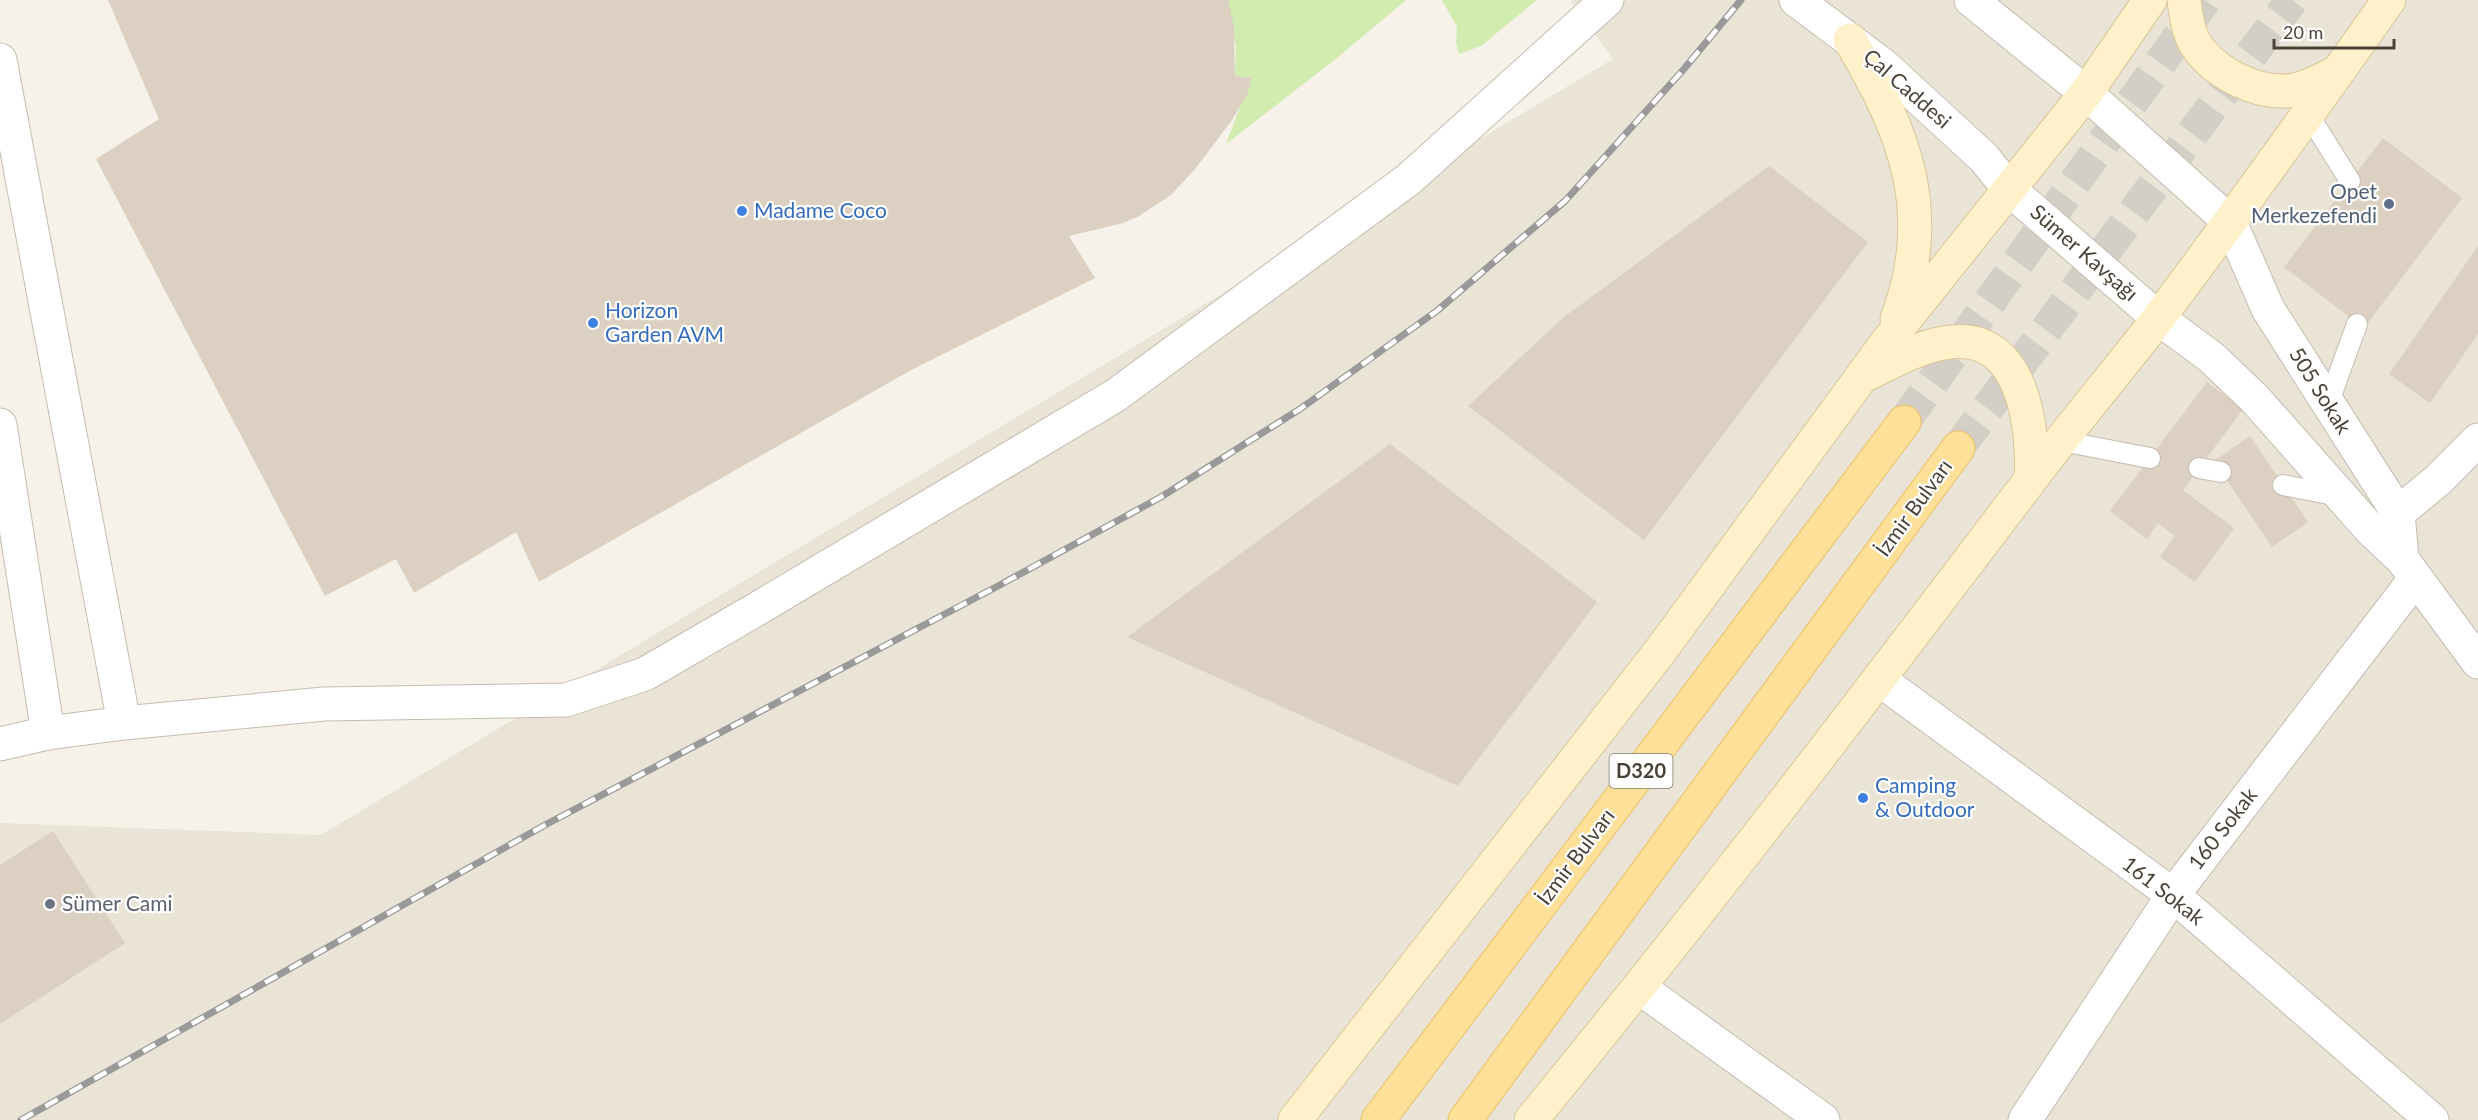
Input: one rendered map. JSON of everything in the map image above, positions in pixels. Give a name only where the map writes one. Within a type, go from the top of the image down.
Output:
[{"type":"main road","points":[[1295,1120],[1654,660],[1887,342],[2086,93],[2150,0]]},
{"type":"main road","points":[[2184,0],[2189,27],[2196,45],[2220,68],[2237,79],[2265,89],[2293,90],[2337,72]]},
{"type":"main road","points":[[1531,1120],[1640,988],[1880,680],[2031,478],[2158,318],[2230,222],[2389,0]]},
{"type":"main road","points":[[1850,40],[1875,82],[1892,120],[1905,154],[1914,196],[1916,233],[1913,266],[1902,304],[1887,342]]},
{"type":"main road","points":[[1862,377],[1898,359],[1935,345],[1964,342],[1987,348],[2008,367],[2026,404],[2032,453],[2031,478]]},
{"type":"main road","name":"İzmir Bulvarı","points":[[1378,1120],[1904,423]]},
{"type":"main road","name":"İzmir Bulvarı","points":[[1465,1120],[1958,448]]},
{"type":"street","points":[[0,744],[48,733],[124,723],[324,704],[566,700],[645,674],[1116,394],[1409,179],[1607,0]]},
{"type":"street","name":"Çal Caddesi","points":[[1796,0],[1883,65],[1949,123],[1984,158],[2009,189]]},
{"type":"street","points":[[1971,0],[2086,93],[2230,222]]},
{"type":"street","points":[[0,60],[124,723]]},
{"type":"street","name":"Sümer Kavşağı","points":[[2009,189],[2158,318]]},
{"type":"street","name":"505 Sokak","points":[[2230,222],[2268,309],[2398,513],[2409,569]]},
{"type":"street","points":[[2158,318],[2211,357],[2255,399],[2409,569],[2478,662]]},
{"type":"street","points":[[0,425],[48,733]]},
{"type":"street","points":[[2398,513],[2438,480],[2478,440]]},
{"type":"street","name":"160 Sokak","points":[[2025,1120],[2173,895],[2409,569]]},
{"type":"street","name":"161 Sokak","points":[[1880,680],[2173,895],[2432,1120]]},
{"type":"street","points":[[1640,988],[1823,1120]]},
{"type":"lane","points":[[2308,114],[2350,181]]},
{"type":"lane","points":[[2328,404],[2357,324]]},
{"type":"lane","points":[[2062,441],[2150,458]]},
{"type":"lane","points":[[2199,468],[2222,472]]},
{"type":"lane","points":[[2283,485],[2342,496]]},
{"type":"shaded area","points":[[1570,0],[2478,0],[2478,1120],[0,1120],[0,823],[321,835],[1613,59]]},
{"type":"green space","points":[[1225,0],[1406,0],[1337,58],[1226,144],[1251,78],[1235,76],[1236,46]]},
{"type":"green space","points":[[1442,0],[1537,0],[1481,46],[1459,54],[1456,43],[1457,27]]},
{"type":"building","name":"Horizon Garden AVM","points":[[108,0],[1228,0],[1234,27],[1235,76],[1251,78],[1248,93],[1232,120],[1196,168],[1171,195],[1139,216],[1123,223],[1069,236],[1095,278],[913,369],[539,582],[516,532],[414,593],[396,559],[325,596],[96,159],[159,119]]},
{"type":"building","points":[[2383,138],[2462,198],[2364,328],[2284,267]]},
{"type":"building","points":[[1769,166],[1868,242],[1644,540],[1468,406],[1564,317]]},
{"type":"building","points":[[2478,246],[2478,334],[2430,403],[2389,374]]},
{"type":"building","points":[[2207,382],[2243,409],[2183,490],[2234,528],[2195,582],[2160,557],[2175,536],[2158,523],[2147,539],[2110,511]]},
{"type":"building","points":[[2250,436],[2308,522],[2272,547],[2214,461]]},
{"type":"building","points":[[1390,444],[1597,602],[1458,786],[1127,637]]},
{"type":"building","name":"Sümer Cami","points":[[53,831],[125,943],[0,1024],[0,865]]},
{"type":"tunnel","points":[[1904,422],[2205,0]]},
{"type":"tunnel","points":[[1958,448],[2292,0]]},
{"type":"railway","points":[[21,1120],[545,825],[998,586],[1161,497],[1300,409],[1438,310],[1565,201],[1684,69],[1741,0]]},
{"type":"place","name":"Opet Merkezefendi","points":[[2389,204]]},
{"type":"place","name":"Madame Coco","points":[[742,211]]},
{"type":"place","name":"Horizon Garden AVM","points":[[593,323]]},
{"type":"place","name":"Camping & Outdoor","points":[[1863,798]]},
{"type":"place","name":"Sümer Cami","points":[[50,904]]}]
